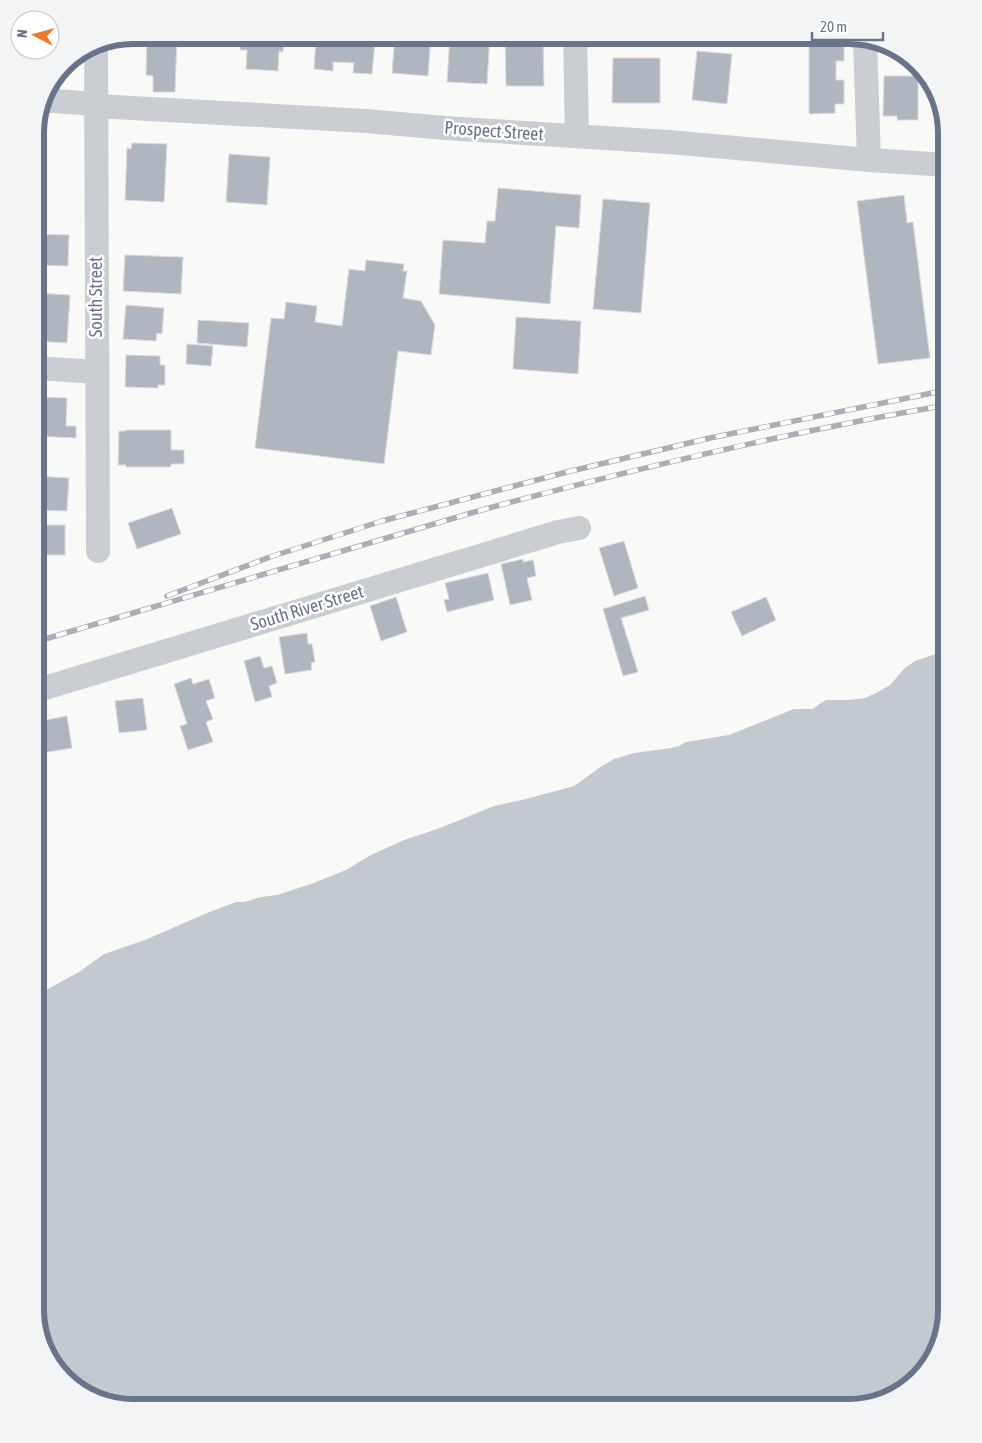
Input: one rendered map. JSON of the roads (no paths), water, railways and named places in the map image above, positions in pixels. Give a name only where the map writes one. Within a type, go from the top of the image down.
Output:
[{"type":"street","points":[[575,44],[577,136]]},
{"type":"street","points":[[865,45],[869,160]]},
{"type":"street","name":"South Street","points":[[96,52],[98,551]]},
{"type":"street","name":"Prospect Street","points":[[50,101],[96,106],[366,121],[669,142],[869,160],[938,164]]},
{"type":"street","points":[[44,369],[97,372]]},
{"type":"street","name":"South River Street","points":[[44,688],[558,532],[579,528]]},
{"type":"railway","points":[[167,596],[270,557],[382,521],[567,472],[710,438],[938,392]]},
{"type":"railway","points":[[44,639],[536,495],[770,439],[938,407]]}]
